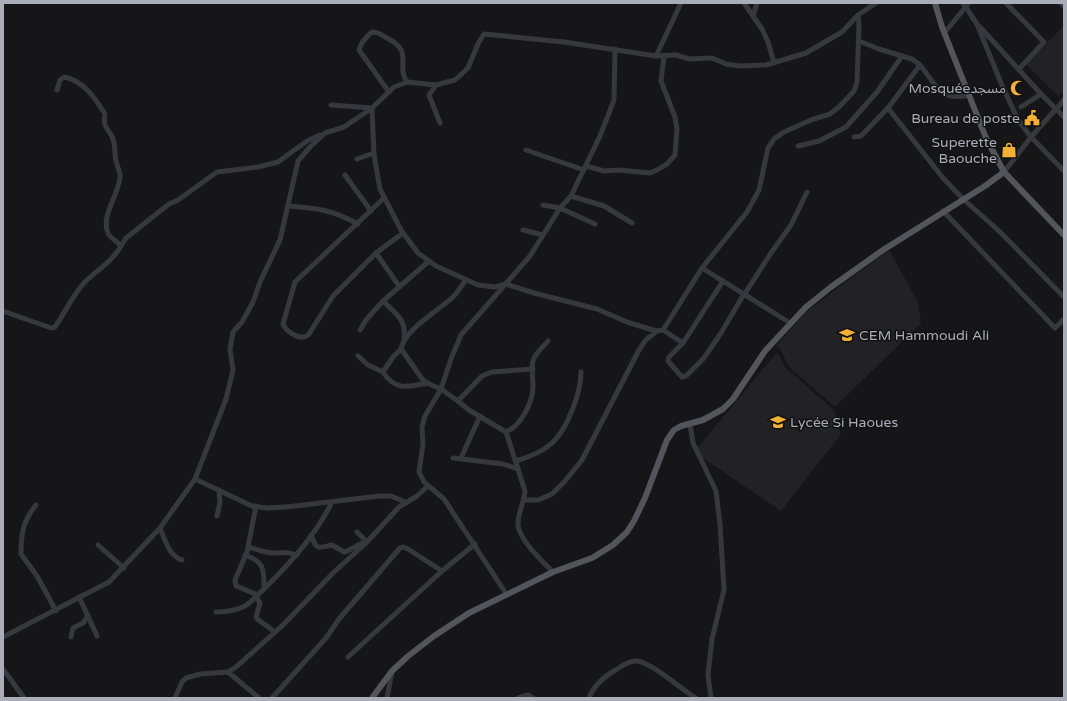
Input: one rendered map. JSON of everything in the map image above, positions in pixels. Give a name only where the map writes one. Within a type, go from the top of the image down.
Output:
[{"type":"main road","points":[[935,3],[944,32],[986,138],[1004,172],[1064,235]]},
{"type":"main road","points":[[372,698],[392,671],[434,636],[469,613],[553,572],[592,558],[613,545],[627,532],[645,498],[667,440],[674,430],[703,420],[723,409],[733,399],[765,351],[806,307],[831,287],[883,250],[1004,172]]},
{"type":"street","points":[[656,56],[682,3]]},
{"type":"street","points":[[744,3],[768,42],[774,63]]},
{"type":"street","points":[[753,16],[757,3]]},
{"type":"street","points":[[3,311],[51,328],[55,327],[85,282],[115,256],[126,238],[169,204],[178,200],[217,172],[258,168],[278,162],[307,141],[344,127],[372,108],[394,87],[407,82],[436,85],[456,80],[468,68],[484,34],[615,49],[656,56],[676,55],[689,59],[712,58],[740,66],[766,65],[806,53],[842,32],[858,15],[876,3]]},
{"type":"street","points":[[1006,3],[1044,42],[1019,69]]},
{"type":"street","points":[[1061,3],[1064,6]]},
{"type":"street","points":[[944,32],[966,4],[977,24],[1018,120],[1031,138],[1064,171]]},
{"type":"street","points":[[663,330],[702,268],[747,212],[759,190],[768,148],[774,140],[791,129],[811,120],[830,114],[854,91],[857,82],[858,15]]},
{"type":"street","points":[[977,24],[1064,117]]},
{"type":"street","points":[[389,92],[359,50],[360,44],[366,36],[372,32],[376,32],[388,38],[397,43],[401,48],[404,72],[407,82]]},
{"type":"street","points":[[858,41],[912,59],[920,65],[932,79],[935,87],[942,93],[951,97],[969,95]]},
{"type":"street","points":[[507,595],[475,544],[444,499],[424,482],[419,472],[423,444],[422,426],[425,416],[441,389],[461,335],[530,256],[560,208],[571,196],[600,136],[614,100],[615,49]]},
{"type":"street","points":[[526,150],[585,168],[604,171],[619,170],[650,173],[667,164],[675,155],[677,129],[675,117],[661,81],[664,56]]},
{"type":"street","points":[[798,146],[819,141],[846,127],[877,92],[902,56]]},
{"type":"street","points":[[854,137],[861,136],[888,108],[920,65]]},
{"type":"street","points":[[57,90],[60,80],[64,77],[77,81],[89,91],[104,114],[104,126],[114,141],[116,160],[120,175],[119,183],[110,206],[107,231],[112,239],[118,242],[121,246]]},
{"type":"street","points":[[436,85],[429,95],[440,123]]},
{"type":"street","points":[[1021,107],[1041,94]]},
{"type":"street","points":[[1004,172],[1064,100]]},
{"type":"street","points":[[331,105],[372,108]]},
{"type":"street","points":[[372,108],[374,152],[380,190],[403,233],[418,253],[436,266],[478,285],[495,287],[506,284],[534,293],[597,309],[627,322],[656,331],[663,330],[683,342]]},
{"type":"street","points":[[888,108],[944,178],[963,199],[998,230],[1064,297]]},
{"type":"street","points":[[3,637],[110,582],[160,528],[195,479],[226,399],[233,370],[230,349],[233,332],[242,322],[253,302],[260,282],[280,240],[291,186],[298,161],[325,133]]},
{"type":"street","points":[[356,159],[374,152]]},
{"type":"street","points":[[345,175],[371,211]]},
{"type":"street","points":[[723,282],[683,342],[669,356],[668,361],[684,377],[704,358],[721,333],[744,294],[791,225],[807,192]]},
{"type":"street","points":[[571,196],[604,206],[632,223]]},
{"type":"street","points":[[384,198],[295,282],[283,324],[286,329],[301,338],[309,334],[333,296],[376,254],[403,233]]},
{"type":"street","points":[[543,204],[560,208],[595,224]]},
{"type":"street","points":[[288,206],[320,209],[339,214],[358,224]]},
{"type":"street","points":[[944,210],[1055,328],[1064,319]]},
{"type":"street","points":[[523,230],[544,234]]},
{"type":"street","points":[[376,254],[399,286]]},
{"type":"street","points":[[360,330],[366,320],[399,286],[429,261]]},
{"type":"street","points":[[702,268],[790,324]]},
{"type":"street","points":[[403,342],[420,323],[453,296],[466,280]]},
{"type":"street","points":[[383,302],[398,316],[403,323],[405,330],[401,349],[393,357],[383,372]]},
{"type":"street","points":[[524,500],[538,500],[552,494],[582,460],[620,384],[644,342],[648,337],[655,334],[656,331]]},
{"type":"street","points":[[506,432],[517,426],[525,415],[533,389],[533,361],[538,351],[548,341]]},
{"type":"street","points":[[401,349],[428,383],[441,389],[469,410],[506,432],[525,491],[518,524],[522,535],[537,556],[553,572]]},
{"type":"street","points":[[358,356],[368,365],[383,372],[389,381],[396,385],[408,388],[428,383]]},
{"type":"street","points":[[458,401],[482,376],[492,372],[533,369]]},
{"type":"street","points":[[516,461],[535,455],[546,448],[558,437],[567,424],[579,393],[581,372]]},
{"type":"street","points":[[461,458],[480,416]]},
{"type":"street","points":[[690,424],[693,443],[716,491],[720,524],[724,590],[712,639],[708,675],[710,698]]},
{"type":"street","points":[[453,458],[503,464],[518,469]]},
{"type":"street","points":[[195,479],[256,506],[267,508],[380,496],[391,496],[405,502]]},
{"type":"street","points":[[174,698],[182,682],[186,678],[200,674],[228,672],[236,667],[275,632],[367,542],[399,507],[417,496],[428,486]]},
{"type":"street","points":[[216,516],[220,502],[219,490]]},
{"type":"street","points":[[216,612],[230,612],[247,605],[257,596],[297,555],[327,512],[332,502]]},
{"type":"street","points":[[36,504],[27,516],[23,531],[21,554],[23,559],[37,576],[56,610]]},
{"type":"street","points":[[256,506],[246,555],[234,580],[236,586],[257,596],[260,603],[256,617],[275,632]]},
{"type":"street","points":[[160,528],[171,552],[176,558],[182,560]]},
{"type":"street","points":[[357,532],[367,542]]},
{"type":"street","points":[[311,535],[315,545],[318,548],[332,545],[344,552],[367,542]]},
{"type":"street","points":[[348,657],[442,571],[475,544]]},
{"type":"street","points":[[98,545],[124,568]]},
{"type":"street","points":[[248,547],[274,553],[287,552],[297,555]]},
{"type":"street","points":[[272,698],[326,638],[339,619],[400,548],[403,547],[408,549],[442,571]]},
{"type":"street","points":[[246,555],[260,563],[263,568],[264,589]]},
{"type":"street","points":[[79,597],[97,636]]},
{"type":"street","points":[[71,637],[73,628],[84,623],[88,616]]},
{"type":"street","points":[[589,698],[593,690],[607,675],[628,662],[637,661],[657,670],[696,698]]},
{"type":"street","points":[[3,669],[24,698]]},
{"type":"street","points":[[387,698],[392,671]]},
{"type":"street","points":[[228,672],[259,698]]},
{"type":"street","points":[[518,698],[528,695],[534,698]]},
{"type":"shaded area","points":[[1064,26],[1064,91],[1058,96],[1026,64]]},
{"type":"shaded area","name":"CEM Hammoudi Ali","points":[[889,250],[918,302],[921,323],[835,407],[789,367],[780,349],[776,346],[807,311]]},
{"type":"shaded area","name":"Lycée Si Haoues","points":[[777,352],[786,368],[834,410],[841,434],[781,511],[694,452]]},
{"type":"place","name":"Mosquéeمسجد","points":[[1018,88]]},
{"type":"place","name":"Bureau de poste","points":[[1032,118]]},
{"type":"place","name":"Superette Baouche","points":[[1009,150]]},
{"type":"place","name":"CEM Hammoudi Ali","points":[[847,335]]},
{"type":"place","name":"Lycée Si Haoues","points":[[778,422]]}]
